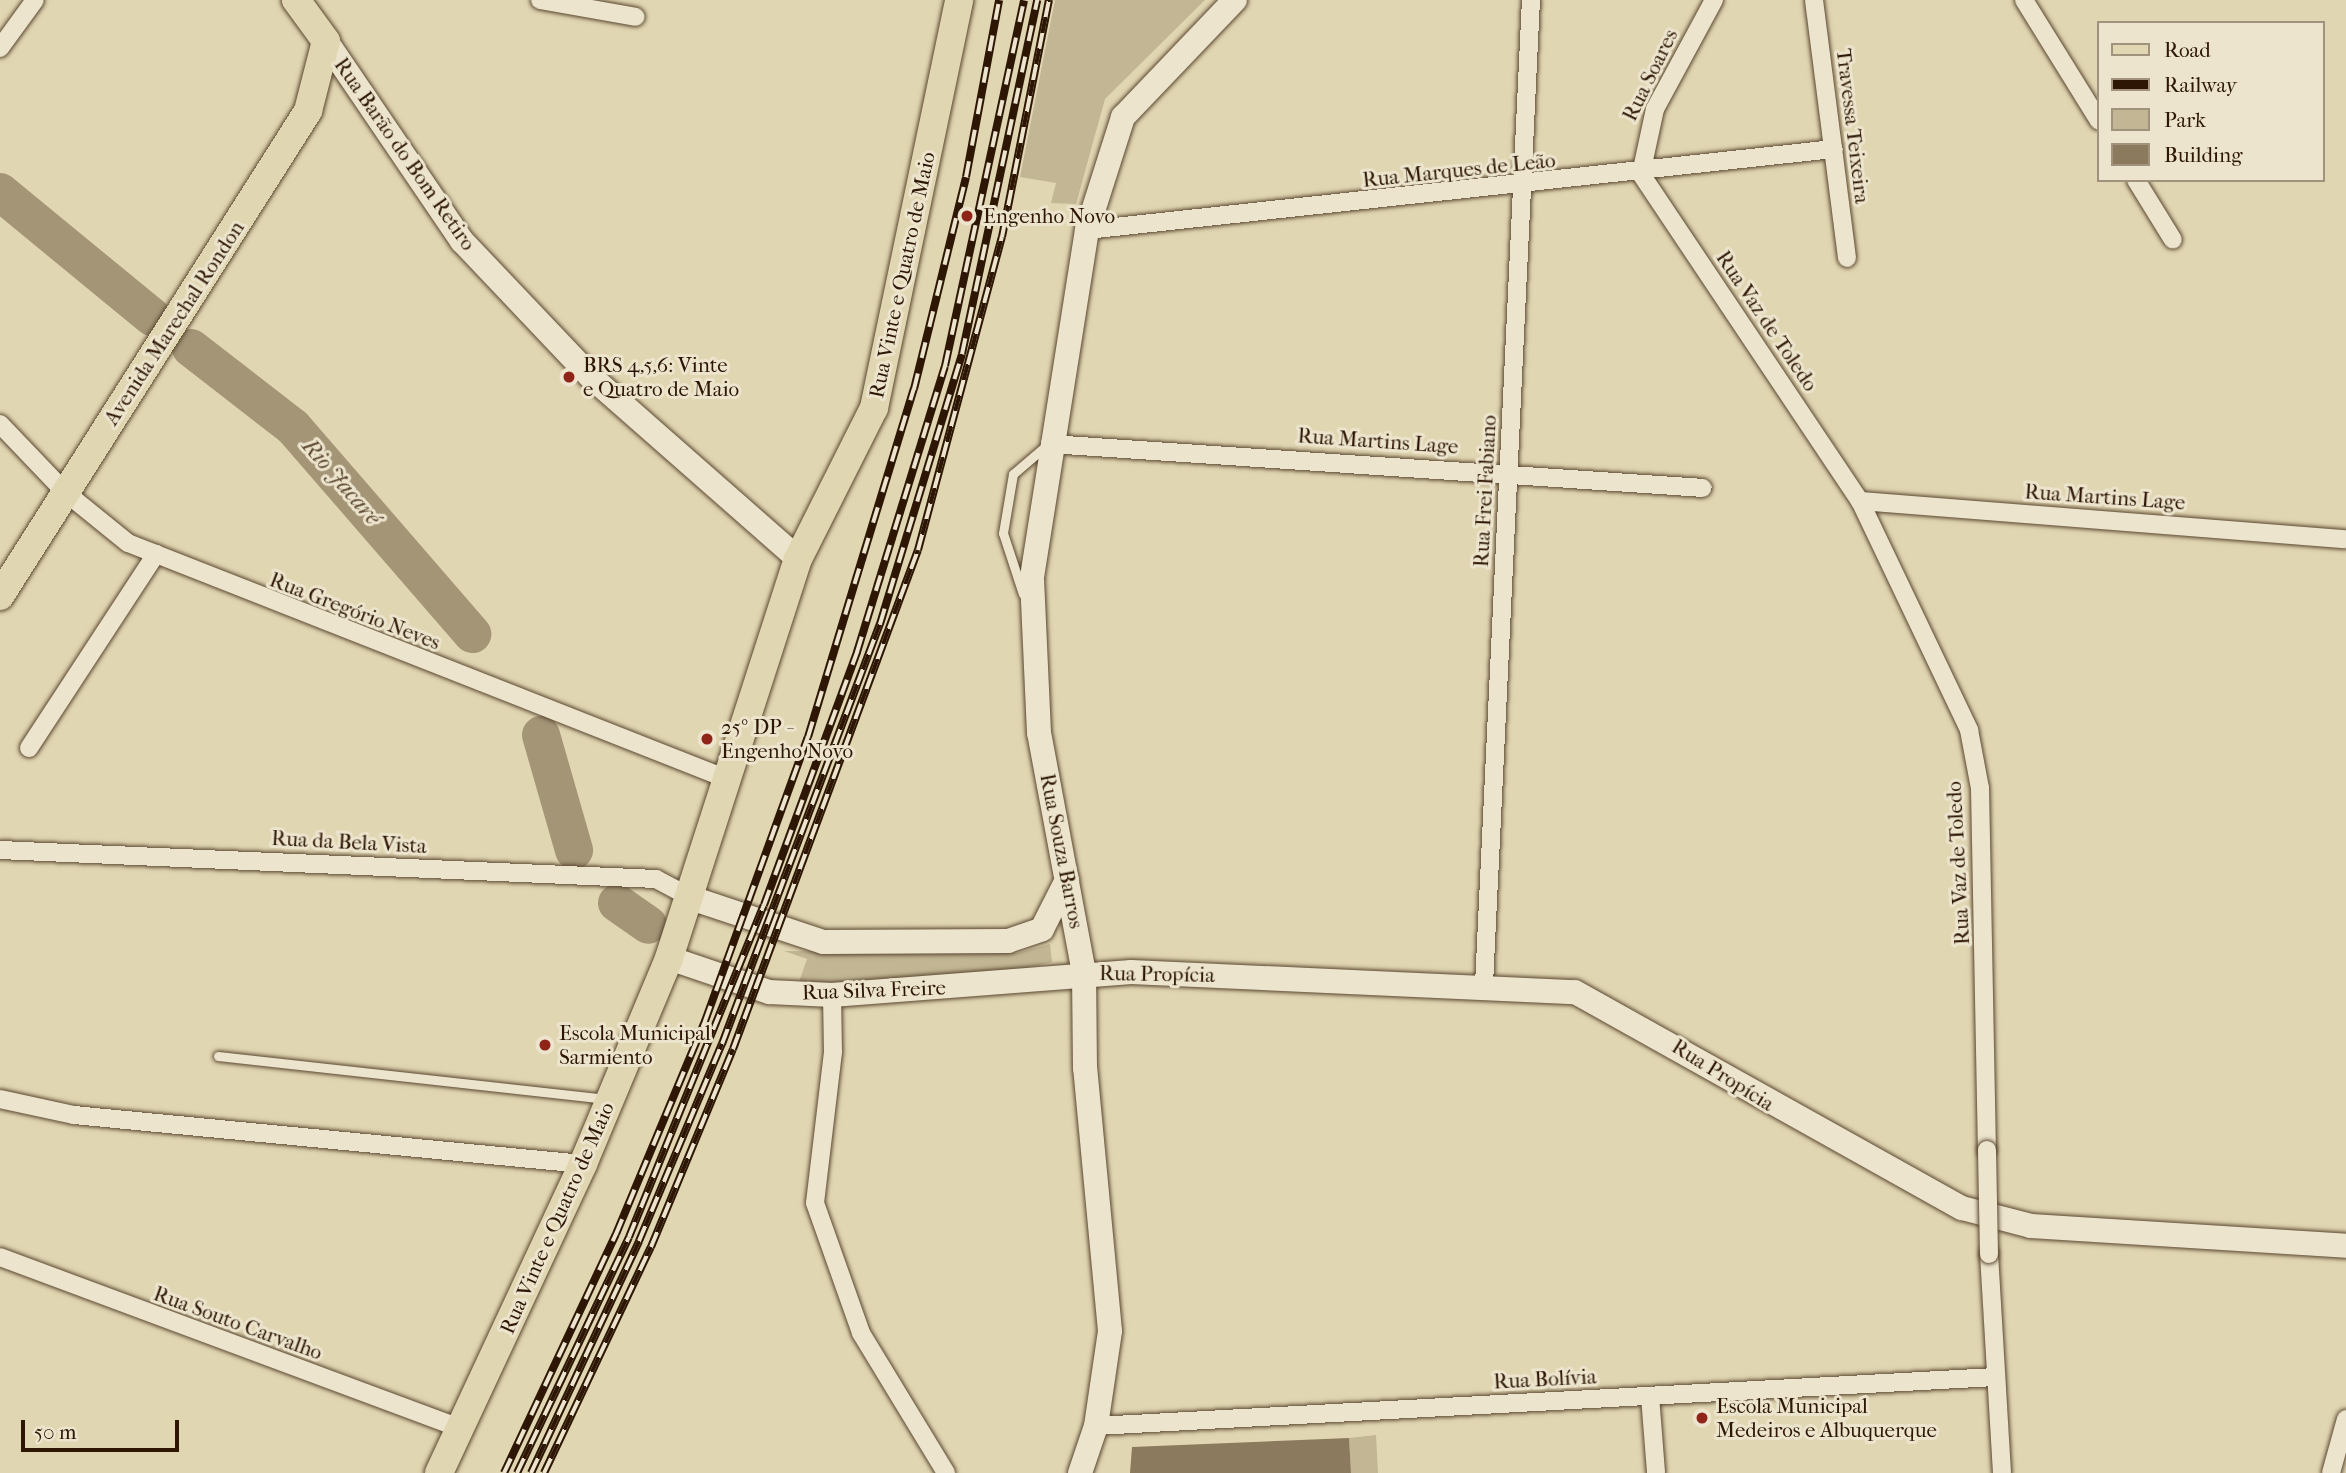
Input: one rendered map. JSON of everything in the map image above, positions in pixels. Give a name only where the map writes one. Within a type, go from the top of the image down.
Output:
[{"type":"main road","name":"Rua Barão do Bom Retiro","points":[[296,0],[462,241],[590,376],[798,559]]},
{"type":"main road","name":"Rua Vinte e Quatro de Maio","points":[[439,1473],[462,1429],[583,1164],[669,958],[730,780],[798,559],[874,408],[959,0]]},
{"type":"main road","name":"Rua Souza Barros","points":[[1080,1473],[1096,1426],[1111,1331],[1086,1068],[1084,973],[1068,876],[1039,733],[1030,615],[1050,444],[1087,230],[1123,117],[1235,0]]},
{"type":"main road","name":"Avenida Marechal Rondon","points":[[0,596],[308,111],[326,41]]},
{"type":"main road","points":[[691,898],[823,942],[1008,941],[1042,929],[1068,876]]},
{"type":"main road","points":[[1078,936],[1110,972]]},
{"type":"main road","name":"Rua Silva Freire","points":[[669,958],[769,992],[832,995],[1012,984],[1084,973]]},
{"type":"main road","name":"Rua Propícia","points":[[1084,973],[1484,985],[1575,992],[1962,1208],[2031,1226],[2346,1246]]},
{"type":"street","points":[[0,48],[35,0]]},
{"type":"street","points":[[540,0],[636,16]]},
{"type":"street","name":"Rua Frei Fabiano","points":[[1484,985],[1531,0]]},
{"type":"street","name":"Rua Soares","points":[[1641,174],[1655,109],[1714,0]]},
{"type":"street","name":"Travessa Teixeira","points":[[1814,0],[1847,258]]},
{"type":"street","points":[[2024,0],[2098,119]]},
{"type":"street","name":"Rua Marques de Leão","points":[[1087,230],[1641,174],[1834,149]]},
{"type":"street","name":"Rua Vaz de Toledo","points":[[1641,174],[1860,501],[1969,730],[1980,788],[1989,1254],[2001,1473]]},
{"type":"street","points":[[2137,182],[2173,240]]},
{"type":"street","name":"Rua Gregório Neves","points":[[0,424],[65,492],[99,523],[156,554],[730,780]]},
{"type":"street","name":"Rua Martins Lage","points":[[1050,444],[1703,488]]},
{"type":"street","name":"Rua Martins Lage","points":[[1860,501],[2346,539]]},
{"type":"street","points":[[29,748],[156,554]]},
{"type":"street","name":"Rua da Bela Vista","points":[[0,850],[656,878],[691,898]]},
{"type":"street","points":[[832,995],[833,1052],[815,1203],[861,1333],[946,1473]]},
{"type":"street","points":[[0,1098],[86,1116],[583,1164]]},
{"type":"street","name":"Rua Souto Carvalho","points":[[0,1257],[462,1429]]},
{"type":"street","name":"Rua Bolívia","points":[[1096,1426],[1996,1377]]},
{"type":"street","points":[[1650,1396],[1656,1473]]},
{"type":"street","points":[[2331,1473],[2346,1419]]},
{"type":"lane","points":[[1030,615],[1003,533],[1013,474],[1023,459],[1050,444]]},
{"type":"lane","points":[[218,1056],[611,1100]]},
{"type":"green space","points":[[1055,0],[1205,0],[1105,99],[1076,204],[1051,203],[1056,183],[1020,177]]},
{"type":"green space","points":[[1050,944],[1052,962],[1011,972],[876,982],[799,982],[807,959],[784,951],[1017,953]]},
{"type":"green space","points":[[1376,1435],[1378,1473],[1351,1473],[1349,1438]]},
{"type":"building","points":[[1349,1438],[1351,1473],[1130,1473],[1132,1447]]},
{"type":"waterway","name":"Rio Jacaré","points":[[0,192],[152,317]]},
{"type":"waterway","name":"Rio Jacaré","points":[[191,348],[293,427],[472,634]]},
{"type":"waterway","name":"Rio Jacaré","points":[[541,735],[574,850]]},
{"type":"waterway","name":"Rio Jacaré","points":[[617,903],[648,925]]},
{"type":"railway","points":[[504,1473],[616,1234],[705,1021],[808,737],[914,389],[966,177],[999,0]]},
{"type":"railway","points":[[517,1473],[629,1237],[764,905],[857,652],[945,366],[1024,0]]},
{"type":"railway","points":[[531,1473],[639,1241],[722,1044],[880,624],[962,354],[1037,0]]},
{"type":"railway","points":[[544,1473],[651,1247],[733,1049],[918,550],[1002,237],[1049,0]]},
{"type":"place","name":"Engenho Novo","points":[[967,216]]},
{"type":"place","name":"BRS 4,5,6: Vinte e Quatro de Maio","points":[[569,377]]},
{"type":"place","name":"25º DP - Engenho Novo","points":[[707,739]]},
{"type":"place","name":"Escola Municipal Sarmiento","points":[[545,1045]]},
{"type":"place","name":"Escola Municipal Medeiros e Albuquerque","points":[[1702,1418]]}]
